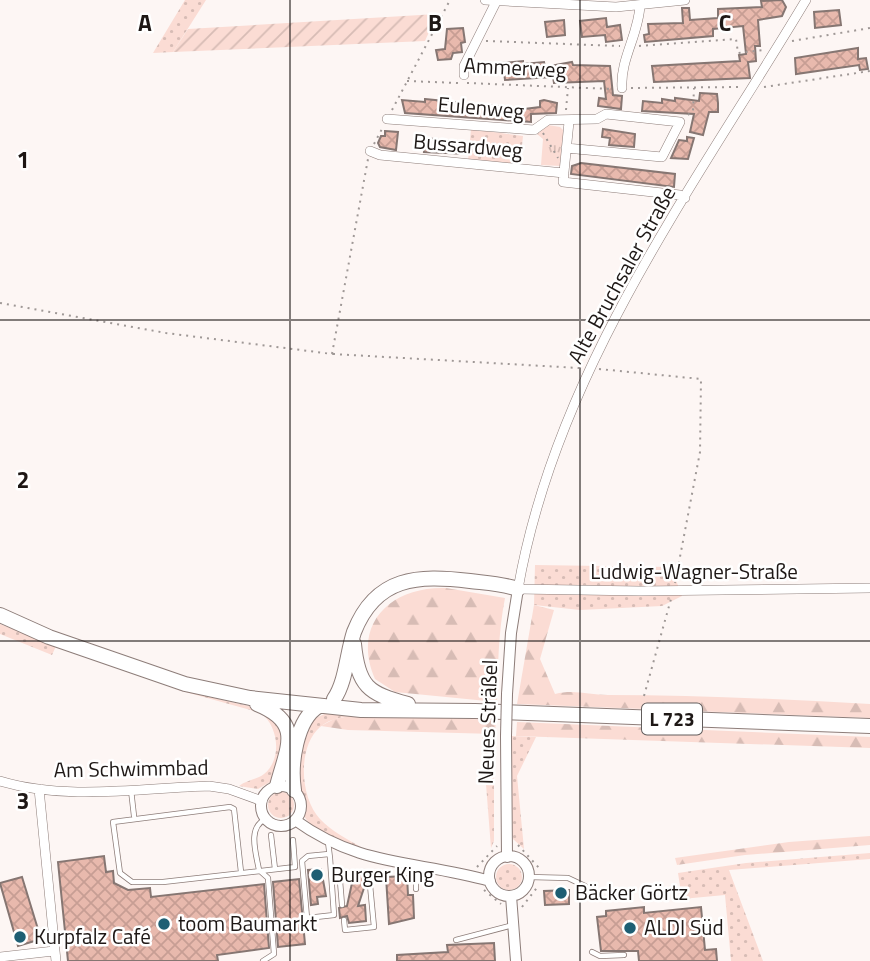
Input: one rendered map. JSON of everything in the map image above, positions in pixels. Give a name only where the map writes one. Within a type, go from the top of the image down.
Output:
[{"type":"main road","points":[[334,699],[341,685],[353,636],[370,603],[388,588],[408,580],[432,577],[518,589]]},
{"type":"main road","name":"L 723","points":[[0,615],[49,637],[186,684],[250,698],[319,706],[414,712],[475,711],[870,726]]},
{"type":"main road","points":[[353,636],[356,666],[368,688],[387,698],[408,704]]},
{"type":"main road","name":"L 723","points":[[162,674],[254,691],[475,711]]},
{"type":"main road","points":[[250,698],[278,714],[288,730],[287,755],[276,786]]},
{"type":"main road","points":[[294,790],[292,773],[303,726],[310,712],[319,706]]},
{"type":"street","points":[[485,0],[640,5],[685,0]]},
{"type":"street","name":"Alte Bruchsaler Straße","points":[[518,589],[543,486],[607,330],[806,0]]},
{"type":"street","points":[[464,75],[464,66],[497,1]]},
{"type":"street","points":[[622,88],[621,73],[640,18],[640,5]]},
{"type":"street","name":"Eulenweg","points":[[387,119],[534,130],[548,120],[597,119],[607,114],[680,122]]},
{"type":"street","points":[[564,173],[567,121]]},
{"type":"street","points":[[566,148],[662,157],[680,122]]},
{"type":"street","name":"Bussardweg","points":[[370,151],[380,155],[564,173],[564,182],[680,195],[685,198]]},
{"type":"street","name":"Ludwig-Wagner-Straße","points":[[518,589],[870,588]]},
{"type":"street","name":"Neues Sträßel","points":[[507,857],[507,694],[518,589]]},
{"type":"street","name":"Am Schwimmbad","points":[[0,781],[39,789],[209,786],[229,789],[262,801]]},
{"type":"street","points":[[276,786],[294,790],[301,802],[295,820],[280,825],[266,819],[262,801],[267,792],[276,786]]},
{"type":"street","points":[[0,957],[55,956],[39,789]]},
{"type":"street","points":[[295,820],[328,842],[357,854],[490,881]]},
{"type":"street","points":[[456,873],[491,867],[507,857],[524,863],[529,877],[524,890],[511,896],[498,893],[490,881],[491,867]]},
{"type":"street","points":[[511,896],[516,961]]},
{"type":"lane","points":[[131,789],[134,817]]},
{"type":"lane","points":[[241,872],[234,809],[230,807],[134,817],[113,822],[120,873],[132,883],[295,867],[293,840]]},
{"type":"lane","points":[[263,961],[274,954],[268,878],[259,870],[254,831],[259,822],[266,819]]},
{"type":"lane","points":[[271,835],[275,869]]},
{"type":"lane","points":[[328,842],[329,854],[334,915],[307,918],[302,861],[307,856],[329,854]]},
{"type":"lane","points":[[416,867],[416,889]]},
{"type":"lane","points":[[529,877],[568,878],[585,886]]},
{"type":"lane","points":[[340,881],[342,905]]},
{"type":"lane","points":[[344,920],[345,930],[373,927],[370,885]]},
{"type":"lane","points":[[456,940],[514,924]]},
{"type":"lane","points":[[592,952],[600,956],[624,956]]},
{"type":"path","points":[[332,354],[362,180],[370,151],[450,0]]},
{"type":"path","points":[[780,42],[870,29]]},
{"type":"path","name":"Ammerweg","points":[[406,81],[568,88],[754,87],[870,71]]},
{"type":"path","points":[[680,122],[693,111],[695,87]]},
{"type":"path","points":[[567,121],[568,88]]},
{"type":"path","points":[[534,130],[543,133],[555,157],[565,161]]},
{"type":"path","points":[[0,303],[166,333],[332,354],[589,369],[701,379],[700,452],[673,590],[644,696]]},
{"type":"green space","points":[[185,0],[206,0],[173,52],[153,53]]},
{"type":"green space","points":[[437,14],[425,41],[173,52],[188,29]]},
{"type":"green space","points":[[548,125],[560,127],[564,131],[561,166],[541,165],[543,139],[537,134]]},
{"type":"green space","points":[[471,129],[523,136],[520,165],[468,161]]},
{"type":"green space","points":[[535,565],[671,567],[682,596],[662,606],[580,610],[534,605]]},
{"type":"green space","points":[[446,588],[505,598],[497,702],[395,692],[375,679],[369,659],[368,641],[372,626],[381,612],[393,601],[408,594],[426,589]]},
{"type":"green space","points":[[534,605],[554,610],[540,659],[555,694],[575,692],[870,704],[870,718],[517,704]]},
{"type":"green space","points":[[0,624],[56,646],[52,655],[0,634]]},
{"type":"green space","points":[[171,688],[261,709],[279,722],[284,746],[275,779],[258,789],[239,786],[264,774],[274,760],[274,734],[261,713]]},
{"type":"green space","points":[[329,712],[356,715],[328,722],[313,736],[305,759],[308,799],[320,819],[361,847],[328,837],[302,813],[296,781],[302,742],[309,721]]},
{"type":"green space","points":[[356,715],[496,720],[495,734],[348,730],[321,726],[334,719]]},
{"type":"green space","points":[[517,722],[870,737],[870,748],[516,736]]},
{"type":"green space","points":[[482,733],[494,736],[494,841],[491,848]]},
{"type":"green space","points":[[511,736],[536,737],[517,776],[524,849],[513,839],[510,827]]},
{"type":"green space","points":[[281,792],[290,796],[294,805],[290,814],[281,818],[272,814],[268,805],[272,796]]},
{"type":"green space","points":[[870,836],[870,845],[745,855],[677,865],[675,858],[789,842]]},
{"type":"green space","points":[[870,853],[870,859],[729,870],[763,961],[731,961],[725,895],[682,899],[678,873],[746,863]]},
{"type":"green space","points":[[509,864],[518,868],[522,877],[518,886],[509,890],[500,886],[496,877],[500,868]]},
{"type":"building","points":[[782,0],[786,7],[782,16],[758,20],[760,46],[755,46],[756,61],[748,62],[750,78],[654,82],[652,66],[740,61],[739,55],[746,54],[743,26],[713,29],[713,36],[645,42],[644,35],[649,34],[648,24],[683,23],[682,8],[689,8],[690,20],[718,18],[718,9],[762,7],[761,1]]},
{"type":"building","points":[[839,10],[841,25],[815,28],[814,12]]},
{"type":"building","points":[[606,18],[607,27],[620,25],[622,40],[606,42],[605,35],[582,37],[580,21]]},
{"type":"building","points":[[564,20],[565,35],[547,37],[545,22]]},
{"type":"building","points":[[463,28],[465,42],[461,43],[462,52],[453,53],[451,59],[438,60],[436,50],[445,49],[447,29]]},
{"type":"building","points":[[858,48],[858,59],[866,58],[868,69],[860,70],[859,65],[796,74],[795,58]]},
{"type":"building","points":[[523,61],[523,64],[544,62],[545,67],[572,62],[573,65],[610,66],[613,95],[622,96],[621,109],[598,106],[599,98],[606,99],[604,81],[554,83],[553,77],[505,80],[503,63]]},
{"type":"building","points":[[700,93],[717,94],[718,103],[718,112],[709,112],[703,135],[690,132],[694,114],[642,111],[643,101],[662,103],[662,99],[675,101],[675,98],[699,101]]},
{"type":"building","points":[[425,99],[524,109],[540,107],[540,101],[544,100],[557,103],[556,113],[531,114],[531,122],[405,113],[402,100],[425,102]]},
{"type":"building","points":[[603,129],[635,134],[634,147],[609,145],[610,138],[602,137]]},
{"type":"building","points":[[385,131],[398,132],[396,150],[380,147],[378,143],[381,136],[385,136]]},
{"type":"building","points":[[687,137],[694,138],[688,159],[671,158],[679,140],[687,141]]},
{"type":"building","points":[[426,138],[469,143],[468,154],[424,152]]},
{"type":"building","points":[[581,163],[675,174],[674,187],[571,174],[572,166]]},
{"type":"building","name":"toom Baumarkt","points":[[104,856],[106,872],[113,871],[114,883],[128,890],[150,888],[151,897],[264,884],[269,948],[217,955],[218,961],[68,961],[58,862]]},
{"type":"building","points":[[321,869],[326,896],[317,897],[318,904],[311,905],[308,870]]},
{"type":"building","points":[[369,873],[358,906],[365,905],[366,921],[349,923],[347,916],[340,918],[339,908],[347,906],[354,874]]},
{"type":"building","points":[[407,876],[408,895],[413,895],[414,918],[389,924],[386,877]]},
{"type":"building","points":[[22,877],[41,939],[18,946],[0,883]]},
{"type":"building","points":[[299,879],[305,944],[278,947],[273,882]]},
{"type":"building","points":[[569,890],[569,904],[545,905],[544,891]]},
{"type":"building","points":[[644,907],[644,913],[701,907],[705,950],[716,949],[717,961],[639,961],[638,951],[601,951],[597,917],[606,916],[606,911]]},
{"type":"building","points":[[494,943],[495,961],[397,961],[397,955],[448,952],[447,945]]},
{"type":"place","name":"Burger King","points":[[317,875]]},
{"type":"place","name":"Bäcker Görtz","points":[[561,893]]},
{"type":"place","name":"toom Baumarkt","points":[[164,924]]},
{"type":"place","name":"ALDI Süd","points":[[630,928]]},
{"type":"place","name":"Kurpfalz Café","points":[[20,937]]}]
